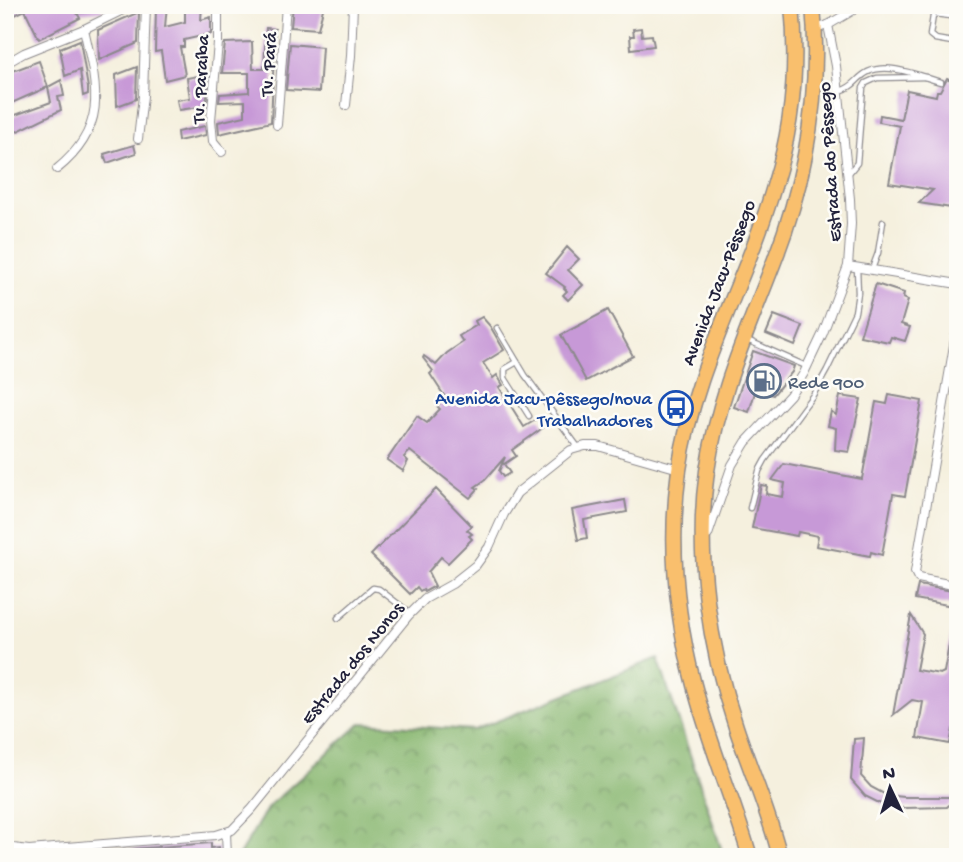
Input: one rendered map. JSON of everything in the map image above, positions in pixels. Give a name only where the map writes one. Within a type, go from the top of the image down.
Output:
[{"type":"highway","name":"Avenida Jacu-Pêssego","points":[[750,857],[695,687],[684,641],[675,553],[679,469],[700,380],[754,243],[778,172],[795,89],[792,5]]},
{"type":"highway","points":[[780,857],[773,828],[735,724],[718,666],[704,552],[705,497],[713,435],[722,396],[775,259],[801,174],[811,124],[822,27],[813,5]]},
{"type":"street","points":[[5,64],[133,5]]},
{"type":"street","points":[[138,139],[146,5]]},
{"type":"street","name":"Tv. Paraíba","points":[[218,5],[218,43],[211,120],[213,141],[222,152]]},
{"type":"street","name":"Tv. Pará","points":[[277,125],[286,5]]},
{"type":"street","points":[[346,105],[353,5]]},
{"type":"street","points":[[822,27],[862,5]]},
{"type":"street","name":"Estrada do Pêssego","points":[[704,552],[712,517],[732,465],[746,442],[790,395],[807,367],[852,266],[839,91],[822,27]]},
{"type":"street","points":[[57,169],[76,154],[84,140],[96,103],[96,83],[84,29]]},
{"type":"street","points":[[5,154],[9,165]]},
{"type":"street","points":[[852,266],[958,284]]},
{"type":"street","points":[[958,323],[915,568],[918,578],[958,586]]},
{"type":"street","points":[[578,447],[598,446],[618,450],[679,469]]},
{"type":"street","name":"Estrada dos Nonos","points":[[226,832],[232,830],[252,808],[410,614],[425,600],[476,565],[489,547],[509,503],[517,493],[558,458],[578,447]]},
{"type":"street","points":[[5,847],[29,850],[226,832],[227,857]]},
{"type":"lane","points":[[958,17],[936,14],[933,16],[930,35],[936,39],[958,43]]},
{"type":"lane","points":[[839,91],[848,89],[868,72],[879,69],[893,69],[941,82]]},
{"type":"lane","points":[[847,175],[857,163],[863,88],[866,83],[877,78],[926,77]]},
{"type":"lane","points":[[871,269],[878,253],[883,222]]},
{"type":"lane","points":[[750,508],[759,471],[813,395],[855,312],[858,293],[852,266]]},
{"type":"lane","points":[[497,328],[517,362],[578,447]]},
{"type":"lane","points":[[743,338],[807,367]]},
{"type":"lane","points":[[517,362],[505,369],[505,378],[529,416]]},
{"type":"lane","points":[[338,618],[373,588],[379,589],[410,614]]},
{"type":"green space","points":[[658,658],[724,857],[238,857],[268,807],[361,723],[474,730]]},
{"type":"building","points":[[5,5],[102,5],[102,11],[77,13],[80,18],[39,39],[25,10],[5,20]]},
{"type":"building","points":[[156,5],[167,5],[165,27],[185,22],[185,5],[202,5],[201,20],[211,17],[211,34],[184,40],[184,47],[180,47],[185,75],[165,80],[161,51],[155,52]]},
{"type":"building","points":[[293,5],[324,5],[318,29],[291,27]]},
{"type":"building","points":[[139,12],[138,43],[99,60],[98,30]]},
{"type":"building","points":[[266,28],[275,29],[271,122],[219,134],[218,122],[245,116],[245,101],[219,102],[220,94],[249,92],[249,73],[222,73],[225,43],[252,42],[253,69],[264,69]]},
{"type":"building","points":[[641,28],[642,36],[652,35],[654,46],[631,49],[630,36],[634,36],[633,29]]},
{"type":"building","points":[[80,40],[88,88],[88,94],[83,96],[80,70],[65,76],[60,48]]},
{"type":"building","points":[[290,44],[322,47],[319,92],[286,90]]},
{"type":"building","points":[[39,61],[48,87],[5,106],[5,74]]},
{"type":"building","points":[[137,67],[136,99],[117,106],[116,75]]},
{"type":"building","points":[[209,74],[206,106],[179,110],[177,100],[190,98],[187,78]]},
{"type":"building","points":[[947,78],[958,84],[958,209],[919,203],[933,190],[889,183],[900,126],[879,122],[880,115],[901,119],[907,90],[936,96]]},
{"type":"building","points":[[61,80],[64,96],[58,97],[61,110],[14,133],[7,118],[51,102],[48,87]]},
{"type":"building","points":[[205,126],[206,135],[178,141],[177,132]]},
{"type":"building","points":[[134,145],[136,153],[107,163],[104,154]]},
{"type":"building","points":[[567,247],[579,259],[568,270],[583,285],[568,300],[563,295],[567,291],[565,287],[546,273]]},
{"type":"building","points":[[876,284],[904,293],[903,298],[908,300],[901,324],[910,327],[905,341],[891,337],[889,342],[860,336]]},
{"type":"building","points":[[608,310],[633,356],[586,381],[561,335]]},
{"type":"building","points":[[774,315],[803,326],[795,346],[766,334]]},
{"type":"building","points":[[482,317],[504,350],[483,363],[493,378],[497,375],[503,385],[499,387],[524,427],[539,418],[544,427],[512,450],[516,456],[504,464],[510,473],[503,477],[499,471],[505,457],[485,480],[475,487],[478,489],[470,498],[410,451],[404,457],[408,461],[403,471],[387,460],[417,416],[427,423],[440,409],[437,406],[445,397],[430,374],[433,371],[424,356],[436,365],[463,342],[459,336],[477,325],[475,321]]},
{"type":"building","name":"Rede 900","points":[[753,351],[794,366],[773,395],[756,389],[749,412],[734,407]]},
{"type":"building","points":[[889,395],[922,401],[905,496],[893,494],[882,555],[871,552],[870,556],[816,546],[818,536],[798,532],[797,536],[752,528],[761,485],[767,486],[766,494],[783,497],[785,483],[772,480],[784,464],[862,479],[876,402],[887,404]]},
{"type":"building","points":[[840,396],[861,399],[849,452],[835,450],[836,428],[828,426],[831,411],[836,415]]},
{"type":"building","points":[[436,489],[472,526],[467,530],[472,534],[469,536],[472,539],[448,563],[441,557],[428,572],[435,586],[424,592],[417,587],[410,594],[371,555]]},
{"type":"building","points":[[625,500],[627,512],[584,520],[587,538],[578,540],[572,510]]},
{"type":"building","points":[[918,585],[958,592],[958,607],[915,599]]},
{"type":"building","points":[[911,615],[923,634],[916,670],[940,674],[944,672],[954,618],[958,619],[958,729],[953,729],[950,744],[917,738],[923,702],[912,700],[893,715]]},
{"type":"building","points":[[864,738],[861,776],[871,787],[886,795],[958,797],[947,807],[904,808],[883,805],[865,796],[851,780],[854,739]]},
{"type":"building","points":[[211,843],[211,848],[219,847],[220,857],[106,857],[106,851]]},
{"type":"place","name":"Rede 900","points":[[764,381]]},
{"type":"place","name":"Avenida Jacu-pêssego/nova Trabalhadores","points":[[676,408]]}]
